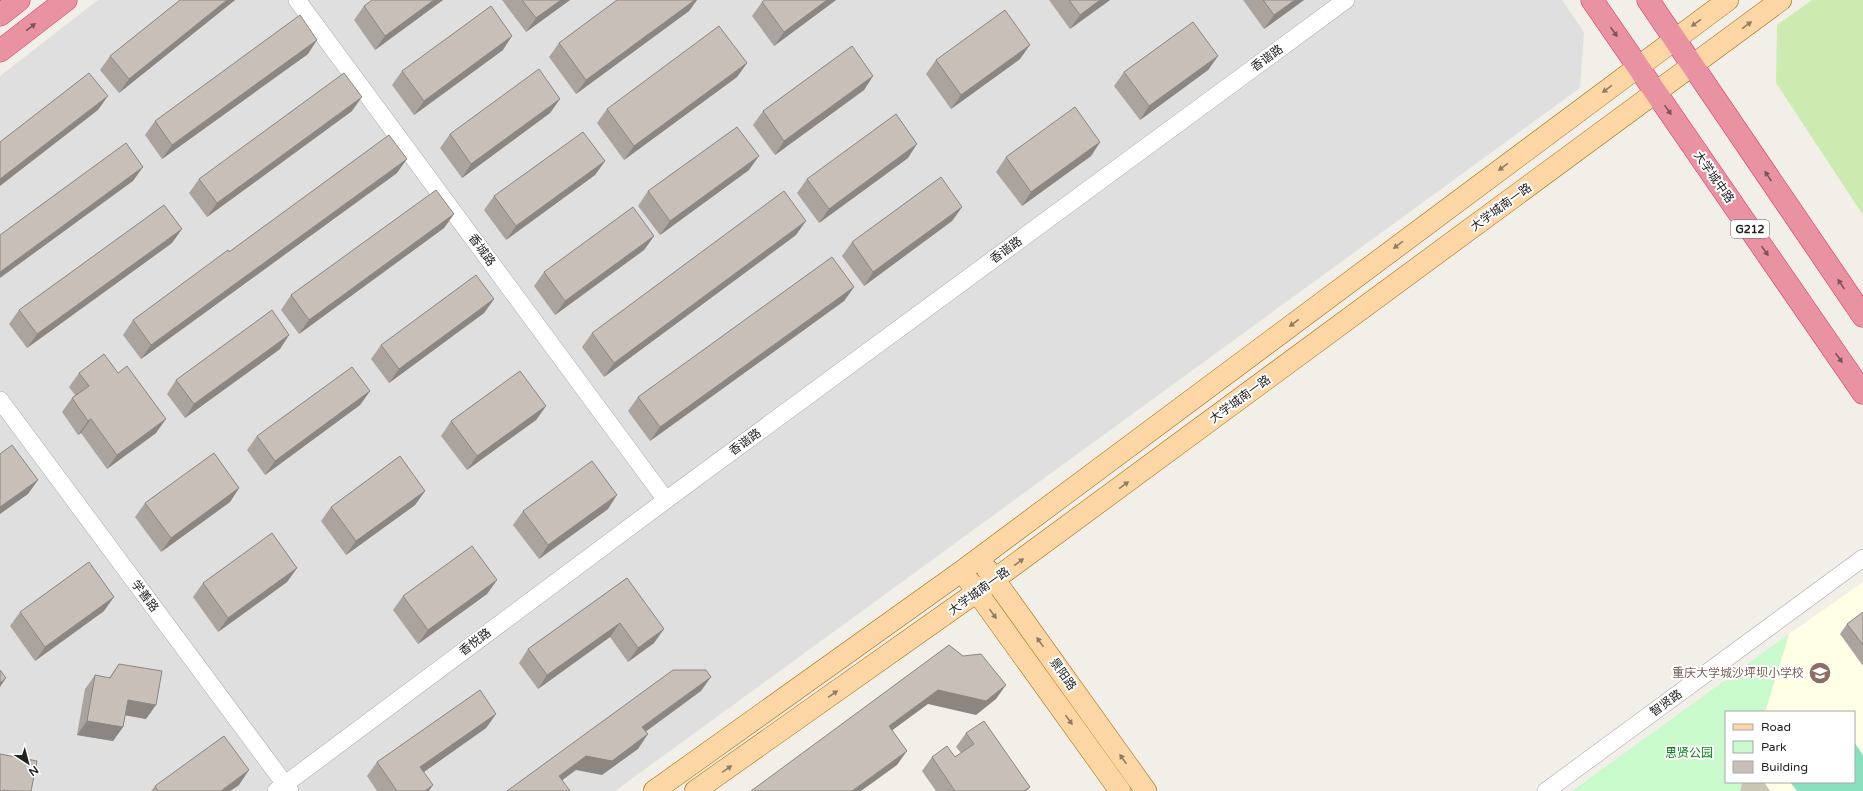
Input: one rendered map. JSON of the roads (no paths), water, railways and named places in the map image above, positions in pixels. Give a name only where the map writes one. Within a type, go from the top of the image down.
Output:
[{"type":"highway","points":[[0,15],[19,0]]},
{"type":"highway","points":[[0,51],[66,0]]},
{"type":"highway","name":"大学城中路","points":[[1592,0],[1863,393]]},
{"type":"highway","points":[[1648,0],[1863,316]]},
{"type":"main road","points":[[654,791],[962,571],[1728,0]]},
{"type":"main road","name":"大学城南一路","points":[[695,791],[995,580],[1781,0]]},
{"type":"main road","name":"景阳路","points":[[978,558],[1146,791]]},
{"type":"main road","name":"景阳路","points":[[962,571],[1120,791]]},
{"type":"street","name":"香城路","points":[[297,0],[666,500]]},
{"type":"street","name":"香谐路","points":[[666,500],[1346,0]]},
{"type":"street","name":"学善路","points":[[0,400],[283,789]]},
{"type":"street","name":"香悦路","points":[[283,789],[666,500]]},
{"type":"street","name":"智贤路","points":[[1546,791],[1863,558]]},
{"type":"place","name":"重庆大学城沙坪坝小学校","points":[[1820,673]]},
{"type":"park label","name":"思贤公园","points":[[1689,753]]}]
